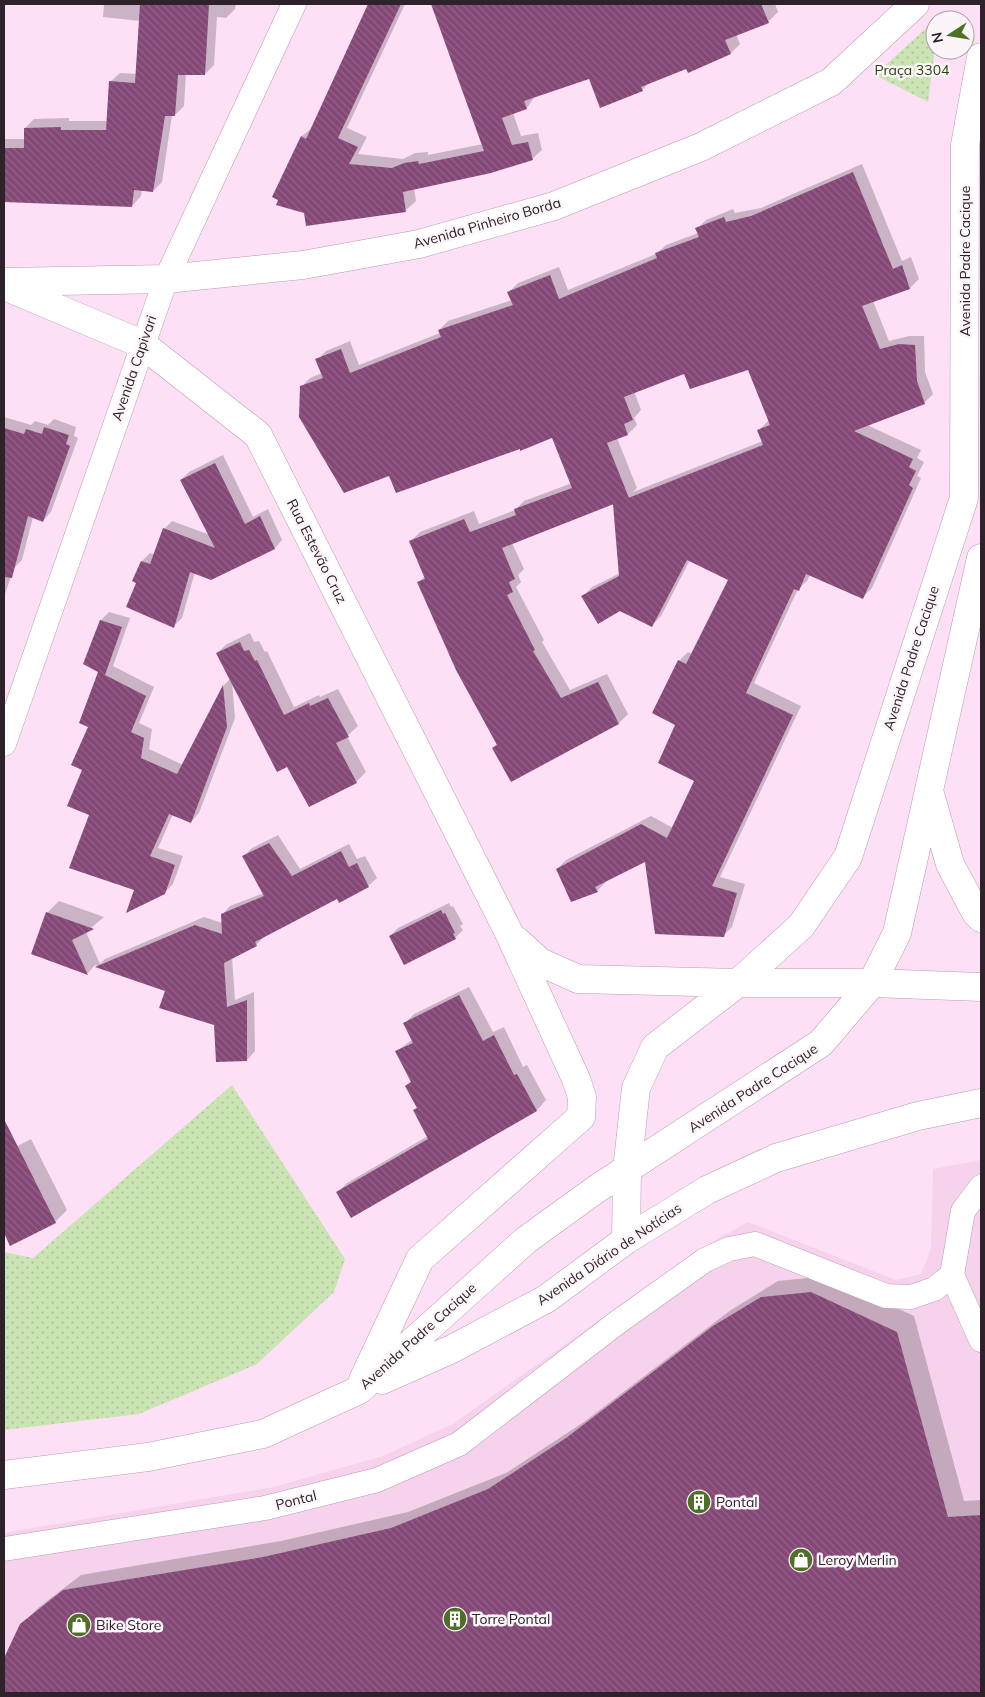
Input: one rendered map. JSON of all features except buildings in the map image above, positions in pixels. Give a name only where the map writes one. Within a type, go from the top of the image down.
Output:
[{"type":"main road","name":"Avenida Pinheiro Borda","points":[[4,282],[166,279],[303,265],[419,244],[554,206],[702,147],[831,82],[916,4]]},
{"type":"main road","name":"Avenida Padre Cacique","points":[[626,1240],[627,1170],[636,1088],[655,1047],[738,983],[801,926],[848,857],[964,498],[965,145],[981,58]]},
{"type":"main road","name":"Rua Estevão Cruz","points":[[4,286],[142,344],[258,435],[509,933],[576,1079],[582,1097],[581,1117],[420,1259],[359,1390]]},
{"type":"main road","name":"Avenida Padre Cacique","points":[[4,1475],[148,1457],[263,1434],[359,1390],[526,1240],[627,1170],[821,1043],[872,982],[897,933],[981,558]]},
{"type":"main road","points":[[929,791],[950,864],[976,913],[981,918]]},
{"type":"main road","points":[[509,933],[540,962],[578,979],[738,983],[872,982],[981,987]]},
{"type":"main road","name":"Avenida Diário de Notícias","points":[[359,1390],[452,1349],[546,1299],[626,1240],[706,1190],[776,1158],[918,1116],[981,1103]]},
{"type":"street","name":"Avenida Capivari","points":[[4,744],[166,279],[294,4]]},
{"type":"street","points":[[981,1187],[963,1211],[952,1275],[981,1340]]},
{"type":"street","name":"Pontal","points":[[4,1549],[265,1508],[377,1480],[459,1444],[618,1322],[705,1260],[729,1249],[755,1244],[886,1296],[911,1297],[934,1289],[952,1275]]},
{"type":"shaded area","name":"Pontal","points":[[981,1160],[981,1693],[4,1693],[4,1533],[274,1487],[383,1456],[453,1424],[701,1248],[748,1222],[896,1280],[921,1274],[931,1249],[933,1169]]},
{"type":"green space","name":"Praça 3304","points":[[925,29],[925,60],[933,60],[928,102],[875,75]]},
{"type":"green space","points":[[232,1085],[345,1259],[334,1292],[257,1364],[139,1414],[4,1430],[4,1252],[33,1258]]},
{"type":"place","name":"Pontal","points":[[699,1502]]},
{"type":"place","name":"Leroy Merlin","points":[[801,1560]]},
{"type":"place","name":"Torre Pontal","points":[[455,1619]]},
{"type":"place","name":"Bike Store","points":[[79,1625]]}]
